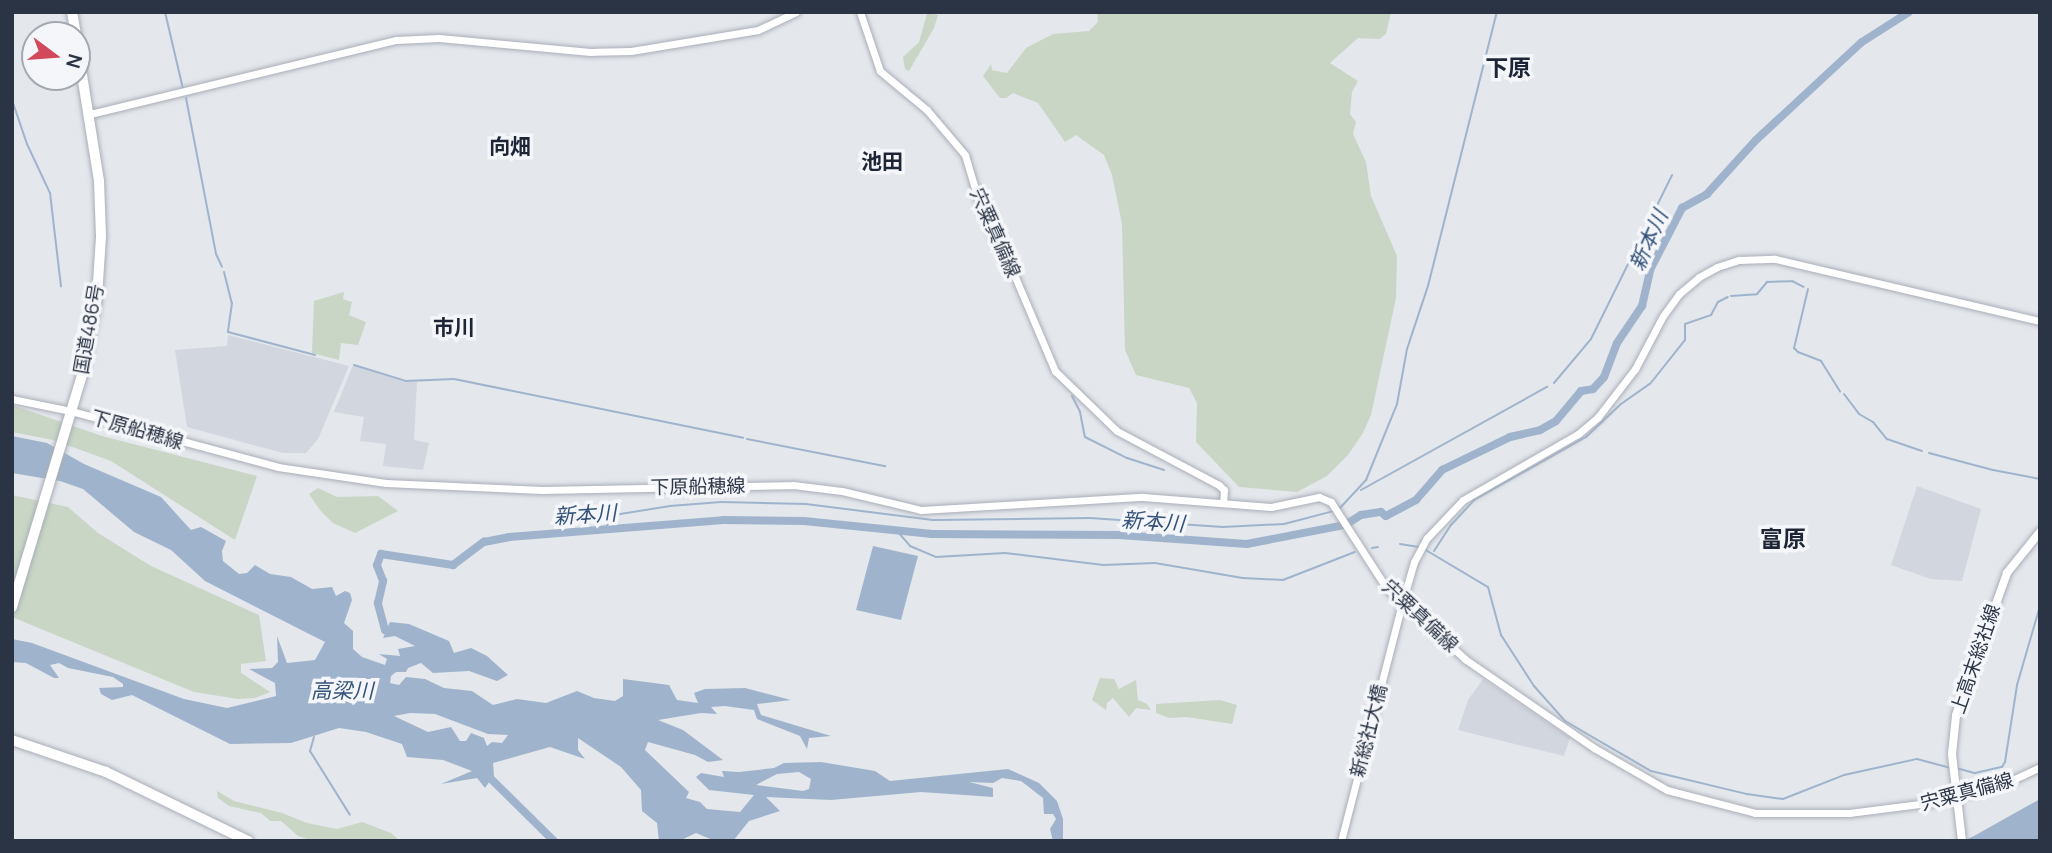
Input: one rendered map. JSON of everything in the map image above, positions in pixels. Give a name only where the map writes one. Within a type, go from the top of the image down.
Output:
[{"type":"highway","name":"国道486号","points":[[12,607],[92,330],[100,263],[99,181],[86,91]]},
{"type":"highway","points":[[12,740],[106,772],[246,840]]},
{"type":"main road","points":[[90,114],[396,40],[439,38],[621,52],[758,30],[796,12]]},
{"type":"main road","name":"宍粟真備線","points":[[860,12],[883,74],[925,107],[965,155],[982,212],[1013,272],[1055,371],[1117,430],[1219,485],[1224,490],[1223,503],[1271,507],[1316,496],[1331,502],[1380,581],[1402,603],[1483,672],[1619,764],[1667,790],[1735,809],[1783,815],[1877,811],[1957,800],[2040,768]]},
{"type":"main road","name":"新総社大橋","points":[[1341,841],[1402,603],[1414,562],[1427,538],[1444,516],[1463,500],[1578,434],[1598,417],[1629,378],[1663,316],[1679,294],[1717,267],[1739,260],[1776,259],[2040,321]]},
{"type":"main road","name":"下原船穂線","points":[[12,399],[71,410],[278,467],[386,483],[542,490],[793,485],[876,498],[921,510],[1143,497],[1223,503]]},
{"type":"main road","name":"上高末総社線","points":[[1962,841],[1954,778],[1953,733],[1961,697],[2007,573],[2040,532]]},
{"type":"shaded area","points":[[228,335],[349,366],[318,439],[306,453],[283,453],[187,427],[175,350],[227,346]]},
{"type":"shaded area","points":[[353,365],[406,382],[417,382],[414,440],[429,443],[423,470],[383,466],[386,444],[360,441],[364,417],[334,412]]},
{"type":"shaded area","points":[[1917,486],[1981,509],[1962,581],[1931,579],[1891,565]]},
{"type":"shaded area","points":[[1483,679],[1570,738],[1564,756],[1458,730],[1468,700]]},
{"type":"green space","points":[[923,12],[938,15],[934,28],[909,71],[905,69],[903,57],[919,42],[927,14]]},
{"type":"green space","points":[[1097,12],[1391,12],[1386,34],[1379,39],[1358,38],[1330,63],[1358,81],[1352,92],[1350,114],[1356,122],[1353,134],[1366,162],[1371,196],[1397,256],[1396,298],[1371,415],[1363,433],[1348,455],[1327,476],[1297,492],[1239,487],[1196,442],[1197,403],[1189,388],[1136,375],[1125,350],[1122,224],[1112,175],[1104,155],[1076,135],[1065,142],[1038,103],[1013,93],[1006,98],[1000,98],[983,76],[991,64],[992,70],[1007,73],[1026,48],[1053,34],[1089,31],[1098,22]]},
{"type":"green space","points":[[344,292],[343,299],[352,302],[349,315],[366,322],[358,345],[341,343],[339,360],[312,353],[314,301]]},
{"type":"green space","points":[[12,405],[102,436],[257,476],[235,540],[111,461],[53,440],[12,432]]},
{"type":"green space","points":[[318,488],[337,497],[378,496],[398,511],[355,533],[333,523],[320,510],[309,494]]},
{"type":"green space","points":[[12,495],[68,507],[98,533],[151,566],[259,615],[266,661],[241,664],[241,673],[270,692],[255,698],[238,699],[194,692],[12,617]]},
{"type":"green space","points":[[1100,678],[1114,679],[1119,689],[1136,680],[1138,700],[1147,704],[1151,710],[1136,708],[1129,717],[1113,698],[1107,703],[1106,710],[1092,700]]},
{"type":"green space","points":[[1220,700],[1237,705],[1232,724],[1187,717],[1169,718],[1156,713],[1156,704]]},
{"type":"green space","points":[[217,791],[234,801],[282,813],[307,823],[337,829],[362,822],[391,833],[400,841],[313,841],[298,836],[281,821],[270,821],[261,813],[229,806],[218,798]]},
{"type":"water","name":"高梁川","points":[[12,436],[47,443],[84,464],[161,497],[191,530],[201,527],[226,541],[222,551],[223,561],[239,574],[247,573],[255,565],[270,574],[291,577],[312,589],[332,587],[336,596],[345,591],[350,593],[352,600],[344,623],[353,631],[353,649],[362,657],[385,665],[387,659],[379,654],[400,656],[398,649],[415,646],[395,636],[383,638],[390,622],[409,624],[449,641],[454,653],[471,648],[487,656],[508,675],[497,681],[469,671],[433,673],[421,663],[408,668],[406,672],[396,672],[391,676],[390,683],[399,685],[406,677],[425,679],[444,688],[472,691],[493,705],[517,699],[546,703],[577,691],[594,698],[615,701],[623,696],[623,679],[669,685],[677,700],[698,703],[694,693],[705,689],[745,688],[791,700],[757,704],[761,715],[831,736],[809,738],[807,749],[800,736],[757,719],[754,710],[725,706],[711,707],[717,714],[701,713],[658,720],[683,730],[723,760],[708,762],[695,755],[648,742],[645,750],[689,792],[686,798],[700,802],[707,809],[740,812],[754,795],[709,790],[696,777],[701,773],[724,777],[722,771],[739,772],[774,768],[784,763],[821,762],[875,771],[890,781],[1008,769],[1039,783],[1057,801],[1063,819],[1063,841],[1053,841],[1050,829],[1056,819],[1053,814],[1044,814],[1043,798],[1021,781],[1002,778],[993,783],[969,782],[993,788],[993,797],[921,792],[831,800],[766,797],[780,811],[749,821],[733,841],[715,841],[696,833],[679,841],[659,841],[657,823],[642,811],[641,790],[621,767],[578,738],[578,750],[585,759],[550,747],[493,763],[494,775],[485,788],[477,778],[441,784],[472,771],[443,760],[407,757],[402,744],[366,732],[339,728],[291,743],[230,744],[132,695],[112,700],[101,694],[99,688],[123,687],[123,684],[113,677],[68,668],[59,663],[50,665],[59,678],[54,678],[26,663],[12,662],[12,639],[32,643],[184,699],[227,708],[276,696],[275,683],[249,669],[272,668],[278,662],[277,636],[287,663],[315,660],[325,642],[205,581],[171,550],[134,532],[83,489],[60,481],[12,473]],"holes":[[[410,713],[435,714],[488,734],[508,735],[502,743],[492,742],[487,746],[484,738],[471,733],[466,741],[460,741],[451,727],[428,732],[394,716]],[[799,772],[811,779],[809,789],[803,791],[756,785],[777,774]]]},
{"type":"water","points":[[873,546],[918,556],[901,620],[856,610]]},
{"type":"water","points":[[2040,799],[2040,841],[1963,841],[1974,836]]},
{"type":"waterway","points":[[165,12],[183,89]]},
{"type":"waterway","points":[[1339,509],[1366,480],[1397,404],[1407,349],[1428,286],[1497,12]]},
{"type":"waterway","name":"新本川","points":[[395,632],[385,630],[378,603],[383,581],[377,565],[381,554],[453,565],[484,542],[509,537],[723,520],[804,521],[932,534],[1119,535],[1247,544],[1345,525],[1361,515],[1381,512],[1386,516],[1416,500],[1442,470],[1510,437],[1540,430],[1556,421],[1581,391],[1593,389],[1604,377],[1617,343],[1642,306],[1650,270],[1682,208],[1707,194],[1756,140],[1862,42],[1909,12]]},
{"type":"waterway","points":[[909,91],[938,118]]},
{"type":"waterway","points":[[186,98],[216,254],[222,267]]},
{"type":"waterway","points":[[12,100],[27,144],[50,193],[61,286]]},
{"type":"waterway","points":[[1554,383],[1591,339],[1672,175]]},
{"type":"waterway","points":[[224,272],[232,303],[228,332],[315,355]]},
{"type":"waterway","points":[[1731,296],[1757,294],[1767,282],[1792,281],[1804,287]]},
{"type":"waterway","points":[[1808,289],[1794,348],[1821,361],[1840,392]]},
{"type":"waterway","points":[[1434,551],[1451,525],[1474,500],[1586,437],[1621,404],[1650,384],[1685,340],[1685,324],[1711,315],[1718,302],[1728,297]]},
{"type":"waterway","points":[[354,365],[406,381],[454,379],[743,438]]},
{"type":"waterway","points":[[1361,490],[1547,387]]},
{"type":"waterway","points":[[1844,394],[1859,414],[1873,422],[1887,439],[1922,451]]},
{"type":"waterway","points":[[1072,396],[1080,412],[1085,437],[1127,458],[1164,470]]},
{"type":"waterway","points":[[747,439],[885,466]]},
{"type":"waterway","points":[[1929,453],[2040,479]]},
{"type":"waterway","points":[[606,527],[614,515],[670,506],[721,502],[806,504],[933,520],[1090,518],[1223,527],[1284,524],[1334,511]]},
{"type":"waterway","points":[[898,532],[910,546],[936,557],[1005,553],[1103,565],[1155,563],[1243,578],[1283,580],[1355,552]]},
{"type":"waterway","points":[[1400,544],[1419,547]]},
{"type":"waterway","points":[[1372,548],[1378,547]]},
{"type":"waterway","points":[[1424,549],[1488,587],[1501,635],[1534,686],[1565,721],[1651,771],[1747,794],[1783,799],[1844,775],[1917,759],[1951,768]]},
{"type":"waterway","points":[[1956,768],[1975,773],[2002,767],[2005,762],[2017,685],[2040,606]]},
{"type":"waterway","points":[[314,737],[310,751],[350,815]]},
{"type":"waterway","points":[[484,772],[554,841]]},
{"type":"district","name":"下原","points":[[1508,67]]},
{"type":"district","name":"向畑","points":[[510,146]]},
{"type":"district","name":"池田","points":[[882,161]]},
{"type":"district","name":"市川","points":[[454,327]]},
{"type":"district","name":"富原","points":[[1783,538]]}]
